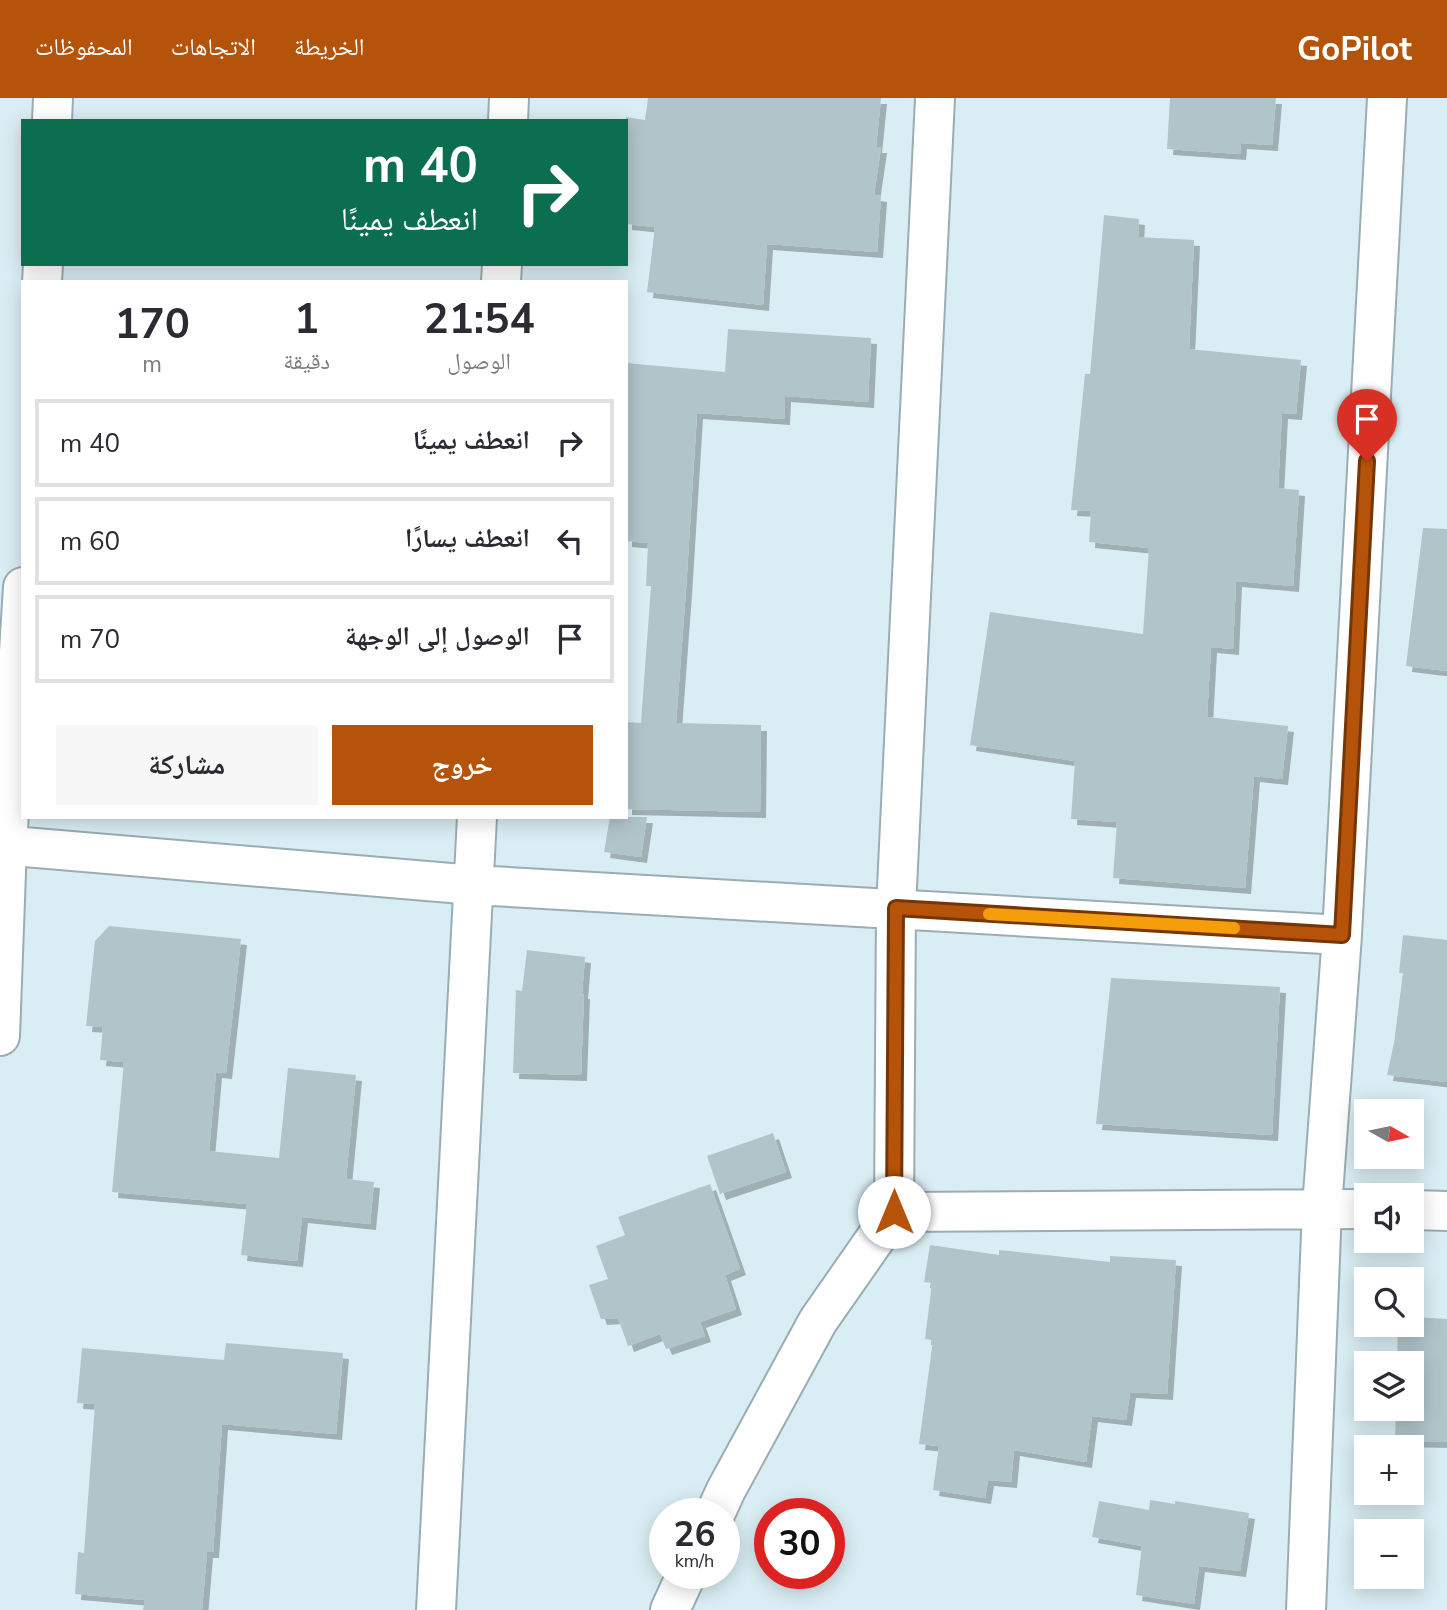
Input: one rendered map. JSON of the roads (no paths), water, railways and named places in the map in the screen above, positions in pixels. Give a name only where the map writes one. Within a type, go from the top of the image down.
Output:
[{"type":"street","points":[[52,119],[53,98]]},
{"type":"street","points":[[508,119],[509,98]]},
{"type":"street","points":[[722,1498],[818,1321],[894,1212],[896,908],[935,98]]},
{"type":"street","points":[[1306,1610],[1322,1208],[1342,935],[1387,98]]},
{"type":"street","points":[[0,1036],[3,845],[21,613]]},
{"type":"street","points":[[436,1610],[477,819]]},
{"type":"street","points":[[3,845],[474,884],[1342,935]]},
{"type":"street","points":[[894,1212],[1354,1209]]},
{"type":"street","points":[[1424,1210],[1447,1211]]},
{"type":"street","points":[[670,1610],[680,1589]]}]
